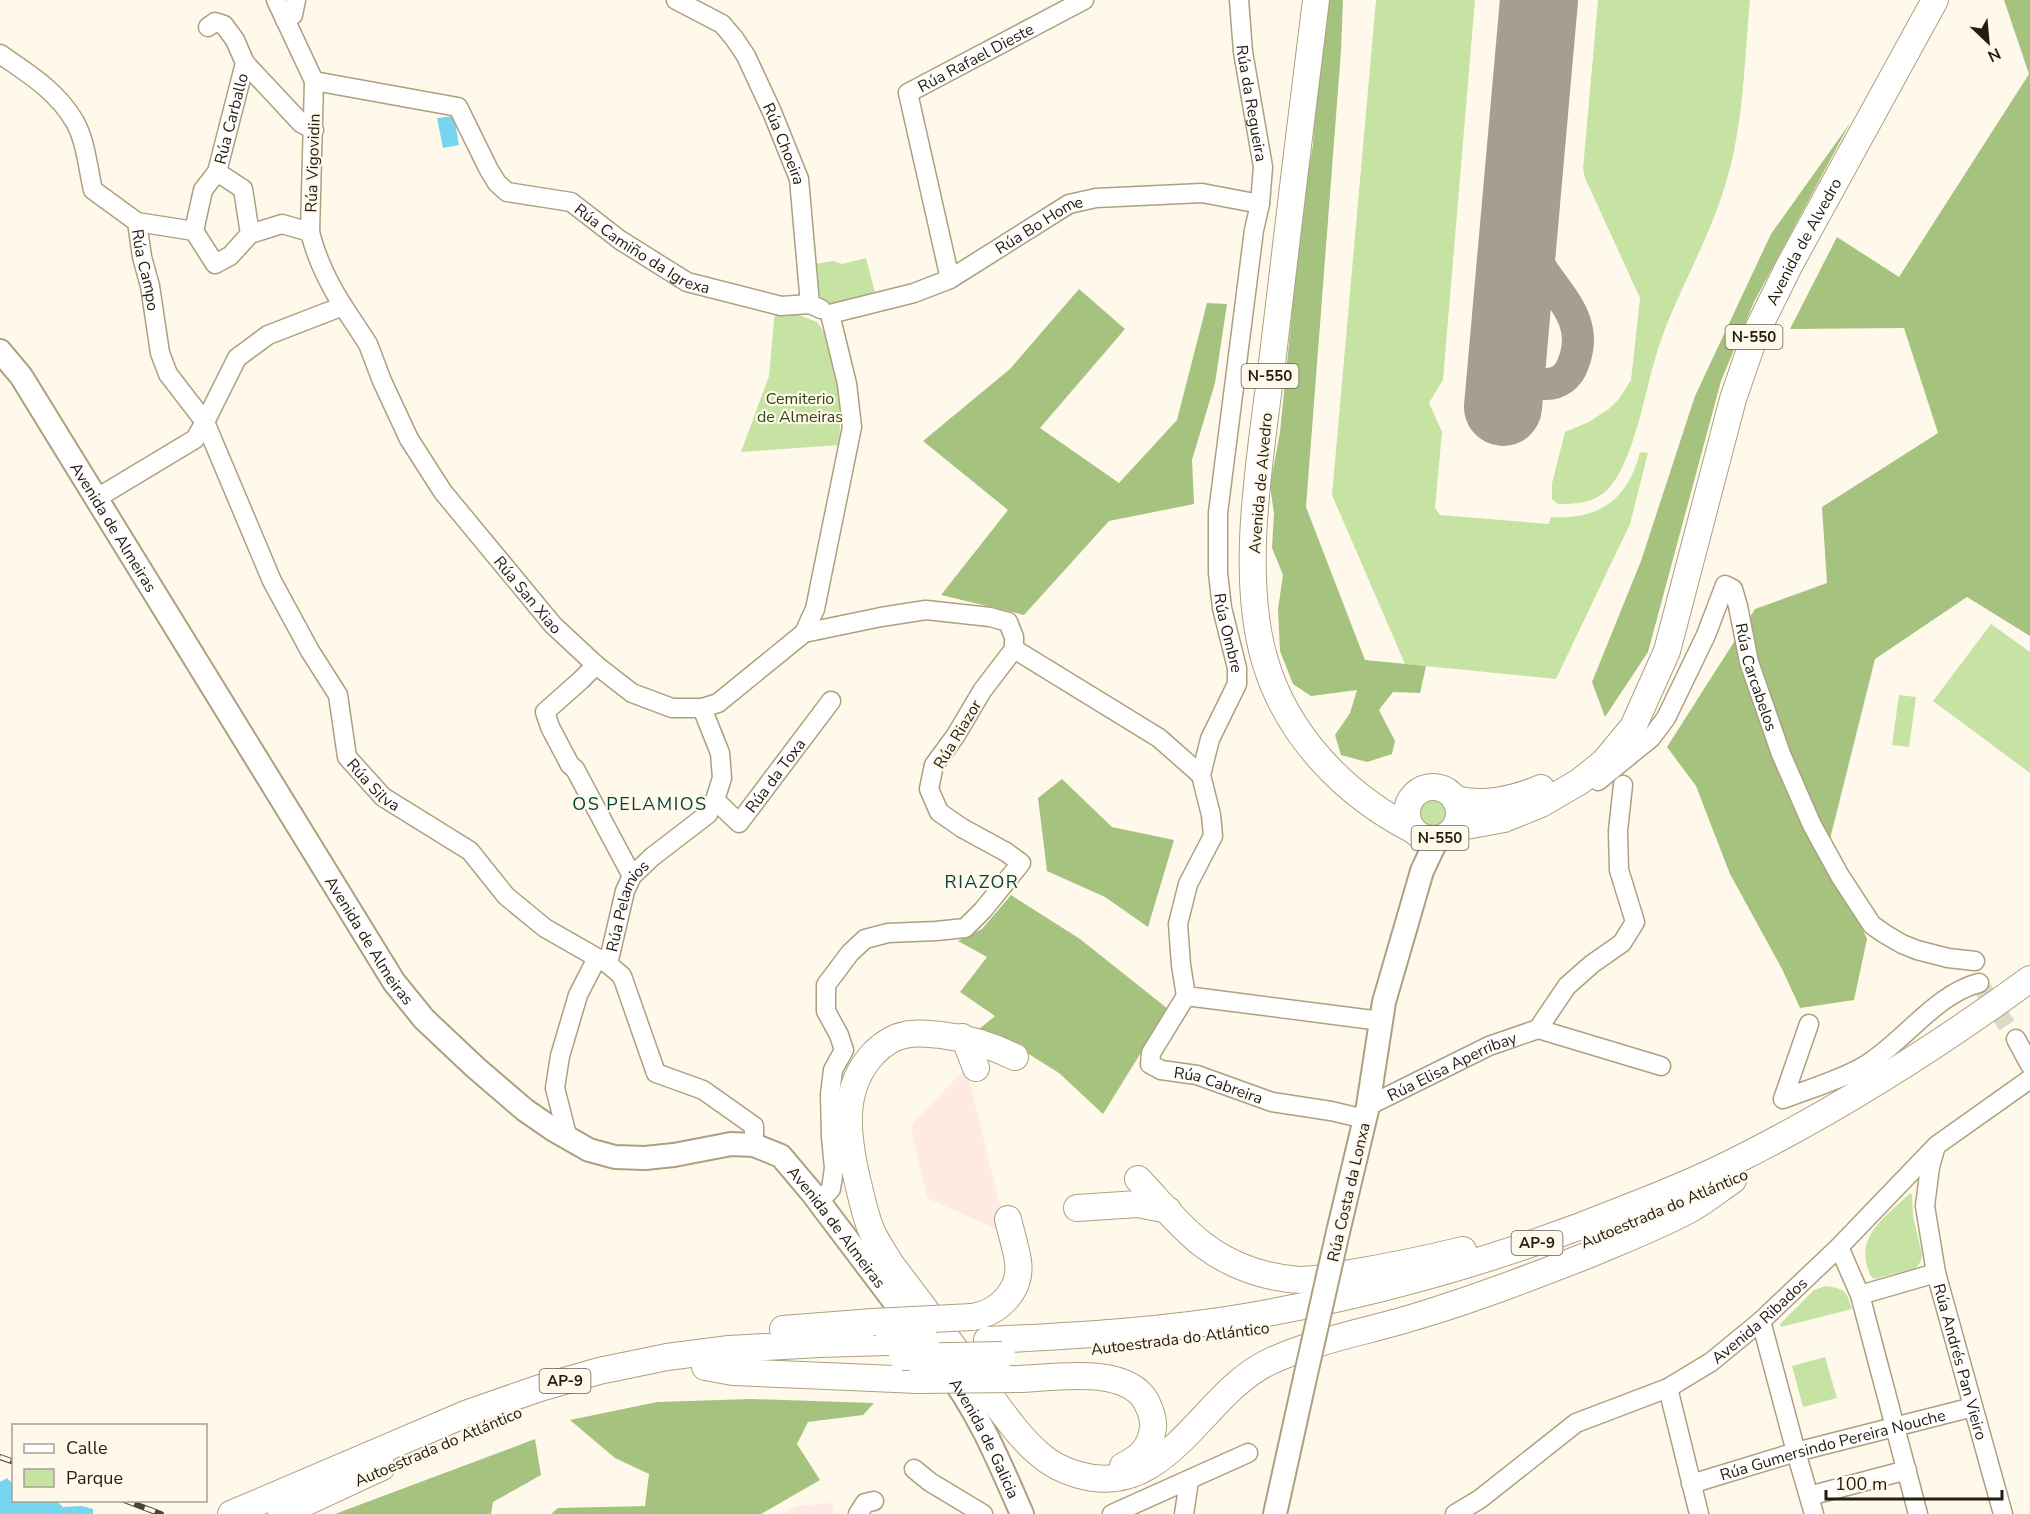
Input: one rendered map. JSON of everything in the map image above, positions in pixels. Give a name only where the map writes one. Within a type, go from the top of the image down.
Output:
[{"type":"highway","name":"Avenida de Alvedro","points":[[1316,0],[1258,475],[1253,575],[1256,619],[1265,660],[1275,689],[1288,716],[1320,760],[1345,784],[1387,816],[1431,833],[1504,819],[1541,804],[1579,782],[1604,762],[1633,727],[1667,651],[1733,399],[1755,335],[1789,266],[1935,0]]},
{"type":"highway","name":"Avenida de Alvedro","points":[[1454,798],[1465,802],[1499,800],[1538,790],[1558,781],[1581,768],[1614,740],[1644,704]]},
{"type":"highway","name":"Avenida de Alvedro","points":[[1306,742],[1354,780],[1378,792],[1413,797]]},
{"type":"highway","name":"N-550","points":[[1434,787],[1442,789],[1454,798],[1459,813],[1431,833],[1409,822],[1407,814],[1409,805],[1419,792],[1434,787]]},
{"type":"highway","name":"Autoestrada do Atlántico","points":[[995,1347],[1068,1336],[1128,1332],[1260,1314],[1369,1292],[1521,1249],[1686,1184],[1742,1158],[1822,1115],[1964,1027],[2030,979]]},
{"type":"highway","name":"Autoestrada do Atlántico","points":[[995,1347],[1104,1349],[1218,1336],[1309,1322],[1455,1286],[1512,1269],[1624,1227],[1733,1180],[1795,1148],[1891,1093],[1969,1042],[2030,998]]},
{"type":"highway","points":[[1015,1057],[999,1049],[970,1054],[926,1033],[905,1034],[892,1039],[878,1048],[867,1061],[850,1094],[848,1128],[851,1153],[870,1228],[890,1263],[1022,1437],[1039,1454],[1059,1468],[1078,1475],[1100,1479],[1118,1478],[1137,1473],[1162,1458],[1184,1439],[1230,1390],[1265,1364],[1292,1352],[1424,1314],[1531,1278],[1640,1234],[1689,1210],[1733,1180]]},
{"type":"highway","points":[[705,1367],[733,1372],[918,1380],[1018,1379],[1098,1376],[1115,1379],[1142,1395],[1150,1408],[1154,1422],[1152,1437],[1146,1450],[1136,1460],[1121,1467],[1106,1470],[1089,1469],[1070,1463],[1037,1440],[905,1268],[881,1228],[872,1203],[858,1137],[859,1096],[867,1079],[876,1064],[887,1053],[917,1042],[947,1044],[970,1054]]},
{"type":"highway","points":[[1138,1179],[1203,1245],[1228,1261],[1246,1269],[1273,1276],[1302,1280],[1385,1267],[1548,1229],[1584,1226]]},
{"type":"highway","points":[[1077,1208],[1138,1203],[1168,1210]]},
{"type":"highway","points":[[887,1340],[993,1311],[1003,1304],[1011,1293],[1017,1278],[1018,1263],[1008,1219]]},
{"type":"highway","name":"Autoestrada do Atlántico","points":[[275,1509],[468,1413],[540,1388],[579,1366],[650,1347],[759,1331],[887,1340]]},
{"type":"highway","name":"Autoestrada do Atlántico","points":[[231,1514],[275,1509],[421,1449],[532,1407],[591,1389],[705,1367],[828,1359],[887,1340]]},
{"type":"highway","name":"AP-9","points":[[887,1340],[995,1347]]},
{"type":"main road","name":"Avenida de Almeiras","points":[[0,351],[21,376],[394,982],[424,1019],[525,1110],[589,1150],[615,1157],[635,1157],[674,1155],[731,1144],[754,1145],[781,1156],[899,1307]]},
{"type":"main road","name":"Rúa Costa da Lonxa","points":[[1275,1514],[1367,1113],[1384,1002],[1431,833]]},
{"type":"main road","name":"Avenida de Galicia","points":[[899,1307],[961,1389],[978,1419],[1022,1514]]},
{"type":"street","points":[[268,0],[285,20]]},
{"type":"street","points":[[276,0],[285,20]]},
{"type":"street","points":[[285,20],[294,15],[296,0]]},
{"type":"street","name":"Rúa Choeira","points":[[676,0],[722,24],[746,57],[772,112],[799,179],[810,304]]},
{"type":"street","name":"Rúa Rafael Dieste","points":[[950,279],[909,93],[1084,0]]},
{"type":"street","name":"Rúa da Regueira","points":[[1239,0],[1244,52],[1263,167],[1260,204]]},
{"type":"street","name":"Rúa Vigovidin","points":[[285,20],[314,81],[310,232],[313,244],[343,306]]},
{"type":"street","name":"Rúa Carballo","points":[[194,231],[203,190],[217,172],[245,63],[235,40],[224,25],[215,22],[208,27]]},
{"type":"street","name":"Rúa Campo","points":[[0,54],[49,88],[75,123],[81,137],[93,190],[137,222],[160,353],[168,374],[205,422]]},
{"type":"street","points":[[245,63],[301,123],[314,130]]},
{"type":"street","name":"Rúa Camiño da Igrexa","points":[[314,81],[458,107],[496,183],[507,192],[571,202],[620,240],[687,282],[781,306],[810,304]]},
{"type":"street","points":[[217,172],[243,189],[250,234]]},
{"type":"street","name":"Rúa Bo Home","points":[[830,314],[914,293],[950,279],[1069,204],[1096,198],[1203,193],[1260,204]]},
{"type":"street","name":"Rúa Ombre","points":[[1186,996],[1178,924],[1188,884],[1213,836],[1212,815],[1201,775],[1209,739],[1237,684],[1237,668],[1222,608],[1218,573],[1218,513],[1254,230],[1260,204]]},
{"type":"street","points":[[137,222],[194,231],[215,264],[230,256],[250,234],[282,224],[310,232]]},
{"type":"street","points":[[810,304],[830,314]]},
{"type":"street","points":[[97,498],[195,439],[237,358],[268,335],[343,306]]},
{"type":"street","name":"Rúa San Xiao","points":[[343,306],[368,344],[382,381],[409,439],[443,492],[553,625],[596,665],[632,693],[672,708],[702,708],[718,703],[804,633],[815,609],[852,427],[847,384],[830,314]]},
{"type":"street","name":"Rúa Silva","points":[[205,422],[272,581],[310,651],[338,695],[347,757],[383,797],[470,851],[506,896],[544,928],[602,961]]},
{"type":"street","name":"Rúa Carcabelos","points":[[1579,782],[1595,783],[1651,738],[1666,718],[1685,682],[1725,585],[1733,588],[1749,662],[1781,754],[1812,825],[1840,876],[1872,925],[1902,944],[1948,958],[1976,976],[1863,1068],[1783,1099],[1809,1024]]},
{"type":"street","points":[[804,633],[926,610],[990,617],[1008,622],[1014,637],[1014,649],[1159,738],[1201,775]]},
{"type":"street","name":"Rúa Riazor","points":[[819,1202],[831,1189],[834,1168],[830,1094],[834,1070],[844,1050],[826,1011],[826,985],[850,953],[865,939],[888,933],[936,932],[965,928],[983,910],[1021,863],[939,812],[929,789],[934,765],[956,735],[982,691],[1014,649]]},
{"type":"street","points":[[596,665],[544,712],[570,765],[575,769],[632,876]]},
{"type":"street","name":"Rúa da Toxa","points":[[715,800],[739,823],[831,701]]},
{"type":"street","name":"Rúa Pelamios","points":[[702,708],[720,753],[722,778],[715,800],[708,814],[652,857],[632,876],[602,961],[622,976],[656,1073],[703,1090],[754,1126],[754,1145]]},
{"type":"street","name":"Rúa Elisa Aperribay","points":[[1538,1029],[1567,986],[1592,964],[1622,943],[1635,922],[1619,870],[1618,831],[1623,785]]},
{"type":"street","points":[[568,1138],[555,1088],[560,1056],[578,994],[602,961]]},
{"type":"street","points":[[1186,996],[1381,1021]]},
{"type":"street","name":"Rúa Cabreira","points":[[1186,996],[1150,1053],[1150,1064],[1161,1070],[1197,1075],[1272,1102],[1332,1111],[1367,1113]]},
{"type":"street","name":"Rúa Elisa Aperribay","points":[[1367,1113],[1489,1046],[1538,1029],[1661,1066]]},
{"type":"street","points":[[2016,1039],[2030,1065]]},
{"type":"street","name":"Avenida Ribados","points":[[1455,1514],[1482,1506],[1576,1423],[1668,1388],[1711,1362],[1761,1321],[1839,1246],[1937,1145],[2030,1079]]},
{"type":"street","name":"Rúa Andrés Pan Vieiro","points":[[1925,1206],[1930,1167],[1937,1145]]},
{"type":"street","name":"Rúa Andrés Pan Vieiro","points":[[1906,1177],[1915,1181],[1925,1206],[1936,1273],[2003,1514]]},
{"type":"street","points":[[1839,1246],[1860,1295],[1918,1514]]},
{"type":"street","points":[[1860,1295],[1936,1273]]},
{"type":"street","points":[[1761,1321],[1814,1514]]},
{"type":"street","points":[[1668,1388],[1699,1514]]},
{"type":"street","name":"Rúa Gumersindo Pereira Nouche","points":[[1691,1484],[1796,1452],[1973,1407]]},
{"type":"street","points":[[1112,1514],[1248,1454]]},
{"type":"street","points":[[914,1469],[930,1482],[983,1514]]},
{"type":"street","points":[[1809,1496],[1907,1470]]},
{"type":"street","points":[[1184,1514],[1189,1481]]},
{"type":"street","points":[[858,1514],[865,1503],[874,1501]]},
{"type":"shaded area","points":[[966,1068],[1008,1237],[999,1230],[929,1199],[926,1192],[911,1129],[913,1123]]},
{"type":"shaded area","points":[[832,1503],[834,1514],[784,1514],[796,1506]]},
{"type":"green space","points":[[1327,0],[1343,0],[1341,51],[1306,507],[1365,660],[1426,666],[1420,693],[1393,692],[1379,710],[1395,741],[1392,754],[1367,762],[1341,755],[1335,735],[1350,713],[1357,690],[1311,696],[1293,684],[1280,651],[1278,609],[1283,575],[1272,548],[1274,513],[1270,486],[1280,432],[1291,323],[1296,236],[1313,145],[1318,57]]},
{"type":"green space","points":[[1376,0],[1475,0],[1443,380],[1429,403],[1442,432],[1435,508],[1440,515],[1549,524],[1551,517],[1584,515],[1598,510],[1619,494],[1635,468],[1640,452],[1648,453],[1630,524],[1556,679],[1405,664],[1332,495]]},
{"type":"green space","points":[[1598,0],[1750,0],[1742,95],[1731,166],[1717,209],[1665,329],[1632,443],[1617,477],[1603,494],[1585,502],[1558,504],[1552,499],[1552,483],[1565,432],[1589,422],[1610,408],[1619,399],[1631,380],[1640,298],[1585,178],[1583,169]]},
{"type":"green space","points":[[2004,0],[2030,0],[2030,636],[1967,597],[1875,659],[1827,851],[1867,939],[1854,1000],[1800,1008],[1782,969],[1730,874],[1696,786],[1667,747],[1755,609],[1827,583],[1822,507],[1938,433],[1904,328],[1790,329],[1837,237],[1899,277],[2029,74]]},
{"type":"green space","points":[[1850,123],[1754,302],[1721,381],[1648,652],[1605,717],[1592,682],[1641,561],[1695,396],[1771,234]]},
{"type":"green space","points":[[866,258],[876,296],[833,306],[821,302],[814,264],[834,261],[842,264]]},
{"type":"green space","points":[[1079,289],[1125,329],[1040,428],[1119,483],[1177,420],[1207,303],[1227,304],[1215,383],[1192,460],[1194,504],[1109,521],[1024,615],[941,595],[1008,510],[923,441],[1010,369]]},
{"type":"green space","name":"Cemiterio de Almeiras","points":[[775,309],[786,310],[817,322],[825,335],[831,349],[838,381],[839,445],[741,452],[769,376]]},
{"type":"green space","points":[[1991,624],[2030,652],[2030,773],[1933,701]]},
{"type":"green space","points":[[1899,695],[1916,697],[1909,747],[1892,745]]},
{"type":"green space","points":[[1062,779],[1112,827],[1174,840],[1148,927],[1105,897],[1047,871],[1038,798]]},
{"type":"green space","points":[[1432,796],[1445,801],[1450,814],[1445,827],[1432,832],[1419,827],[1414,814],[1419,801]]},
{"type":"green space","points":[[1011,895],[1080,939],[1168,1009],[1103,1114],[1059,1073],[1016,1046],[973,1034],[995,1016],[960,992],[987,957],[958,941],[982,929]]},
{"type":"green space","points":[[1909,1194],[1912,1194],[1913,1216],[1922,1254],[1921,1261],[1916,1268],[1874,1279],[1869,1273],[1866,1262],[1865,1251],[1868,1241],[1878,1224]]},
{"type":"green space","points":[[1826,1286],[1838,1288],[1844,1292],[1852,1309],[1781,1327],[1780,1324],[1814,1290]]},
{"type":"green space","points":[[1825,1357],[1837,1398],[1803,1407],[1792,1366]]},
{"type":"green space","points":[[751,1399],[874,1403],[863,1415],[808,1422],[797,1444],[820,1480],[761,1514],[551,1514],[558,1508],[645,1506],[649,1474],[615,1458],[570,1420],[657,1402]]},
{"type":"green space","points":[[535,1439],[541,1475],[493,1502],[491,1514],[335,1514]]},
{"type":"water","points":[[454,116],[459,145],[443,148],[437,118]]},
{"type":"water","points":[[7,1478],[12,1483],[12,1502],[58,1502],[63,1507],[82,1506],[93,1509],[93,1514],[0,1514],[0,1482]]},
{"type":"taxiway","points":[[1506,375],[1530,383],[1555,383],[1569,372],[1578,347],[1574,319],[1531,249],[1523,223],[1521,202]]},
{"type":"runway","points":[[1503,407],[1539,0]]},
{"type":"tunnel","points":[[1982,988],[2016,1039]]},
{"type":"railway","points":[[0,1457],[12,1461]]},
{"type":"railway","points":[[129,1502],[161,1514]]},
{"type":"district","name":"OS PELAMIOS","points":[[640,804]]},
{"type":"district","name":"RIAZOR","points":[[982,882]]}]
